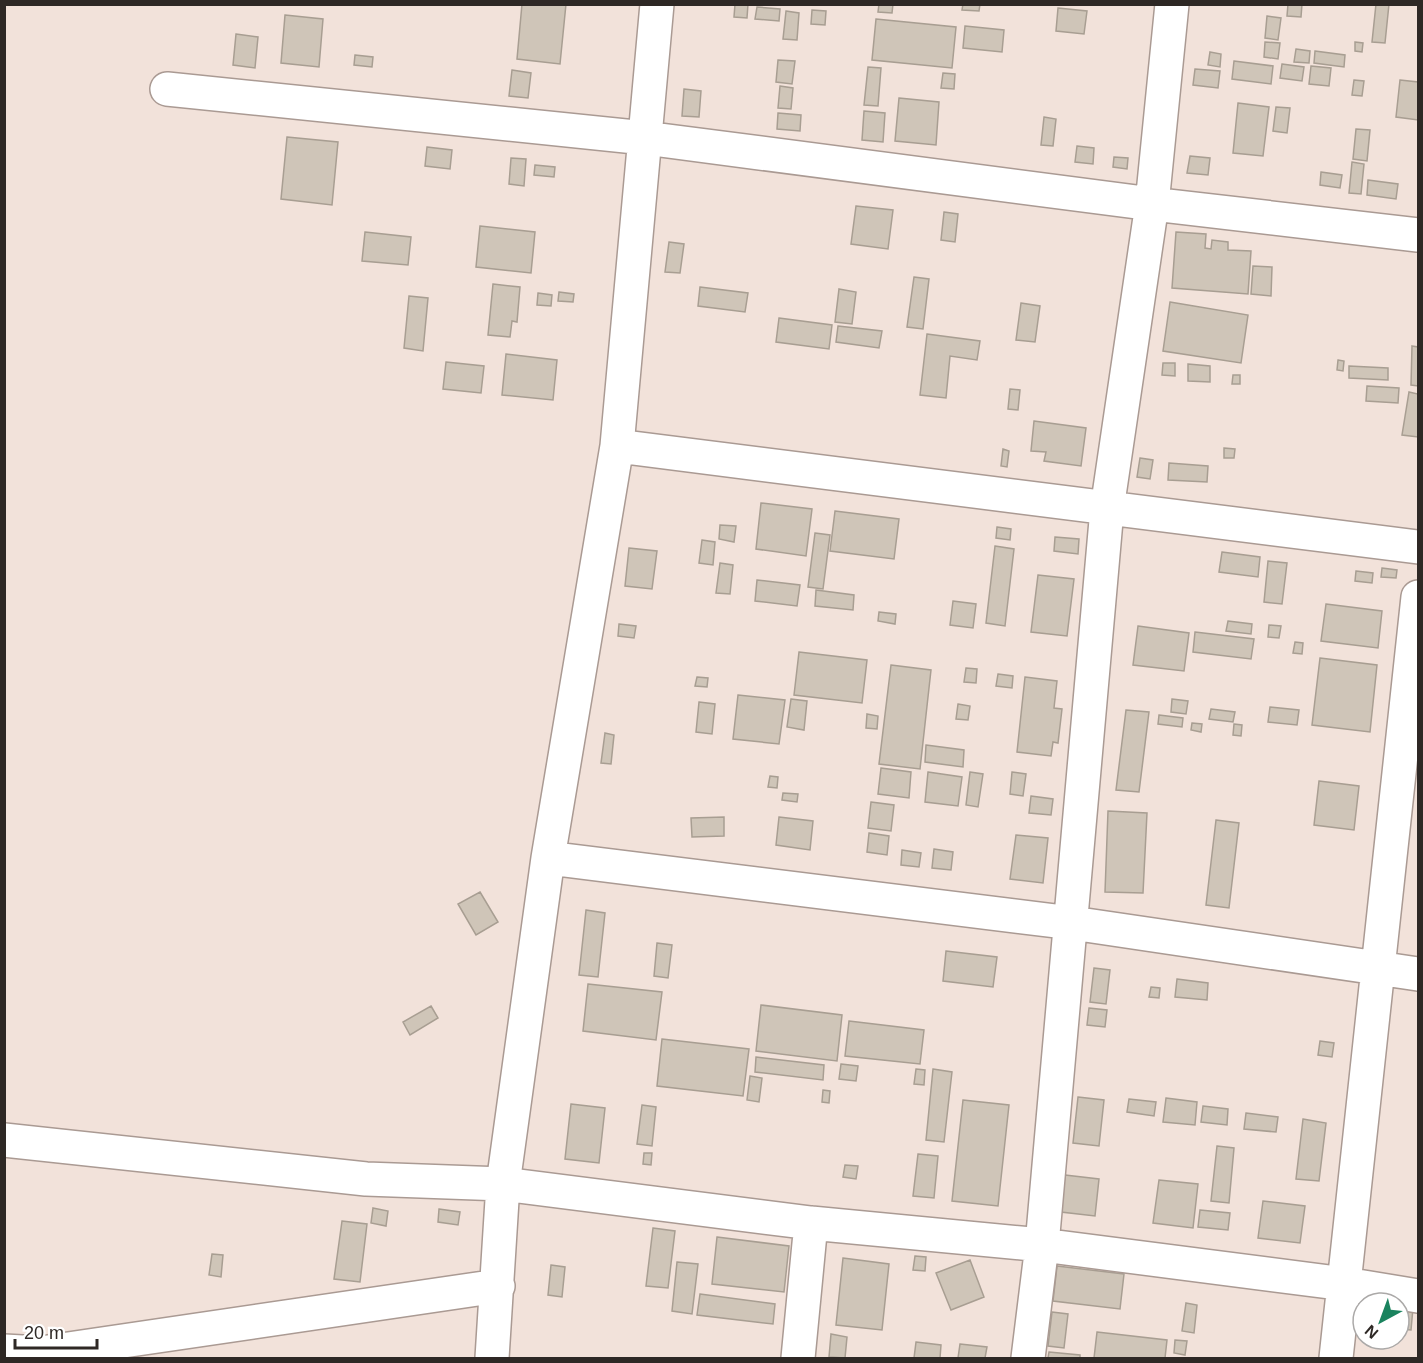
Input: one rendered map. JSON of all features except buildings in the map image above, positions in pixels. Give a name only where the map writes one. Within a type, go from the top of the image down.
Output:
[{"type":"street","points":[[492,1359],[503,1184],[548,858],[617,446],[657,4]]},
{"type":"street","points":[[1028,1359],[1042,1245],[1107,509],[1152,204],[1172,4]]},
{"type":"street","points":[[167,89],[645,138],[1152,204],[1419,235]]},
{"type":"street","points":[[617,446],[1419,547]]},
{"type":"street","points":[[1336,1359],[1419,597]]},
{"type":"street","points":[[548,858],[1072,922],[1419,974]]},
{"type":"street","points":[[4,1140],[366,1179],[503,1184],[812,1223],[1042,1245],[1345,1284],[1419,1296]]},
{"type":"street","points":[[798,1359],[812,1223]]},
{"type":"street","points":[[4,1351],[41,1353],[498,1286]]}]
